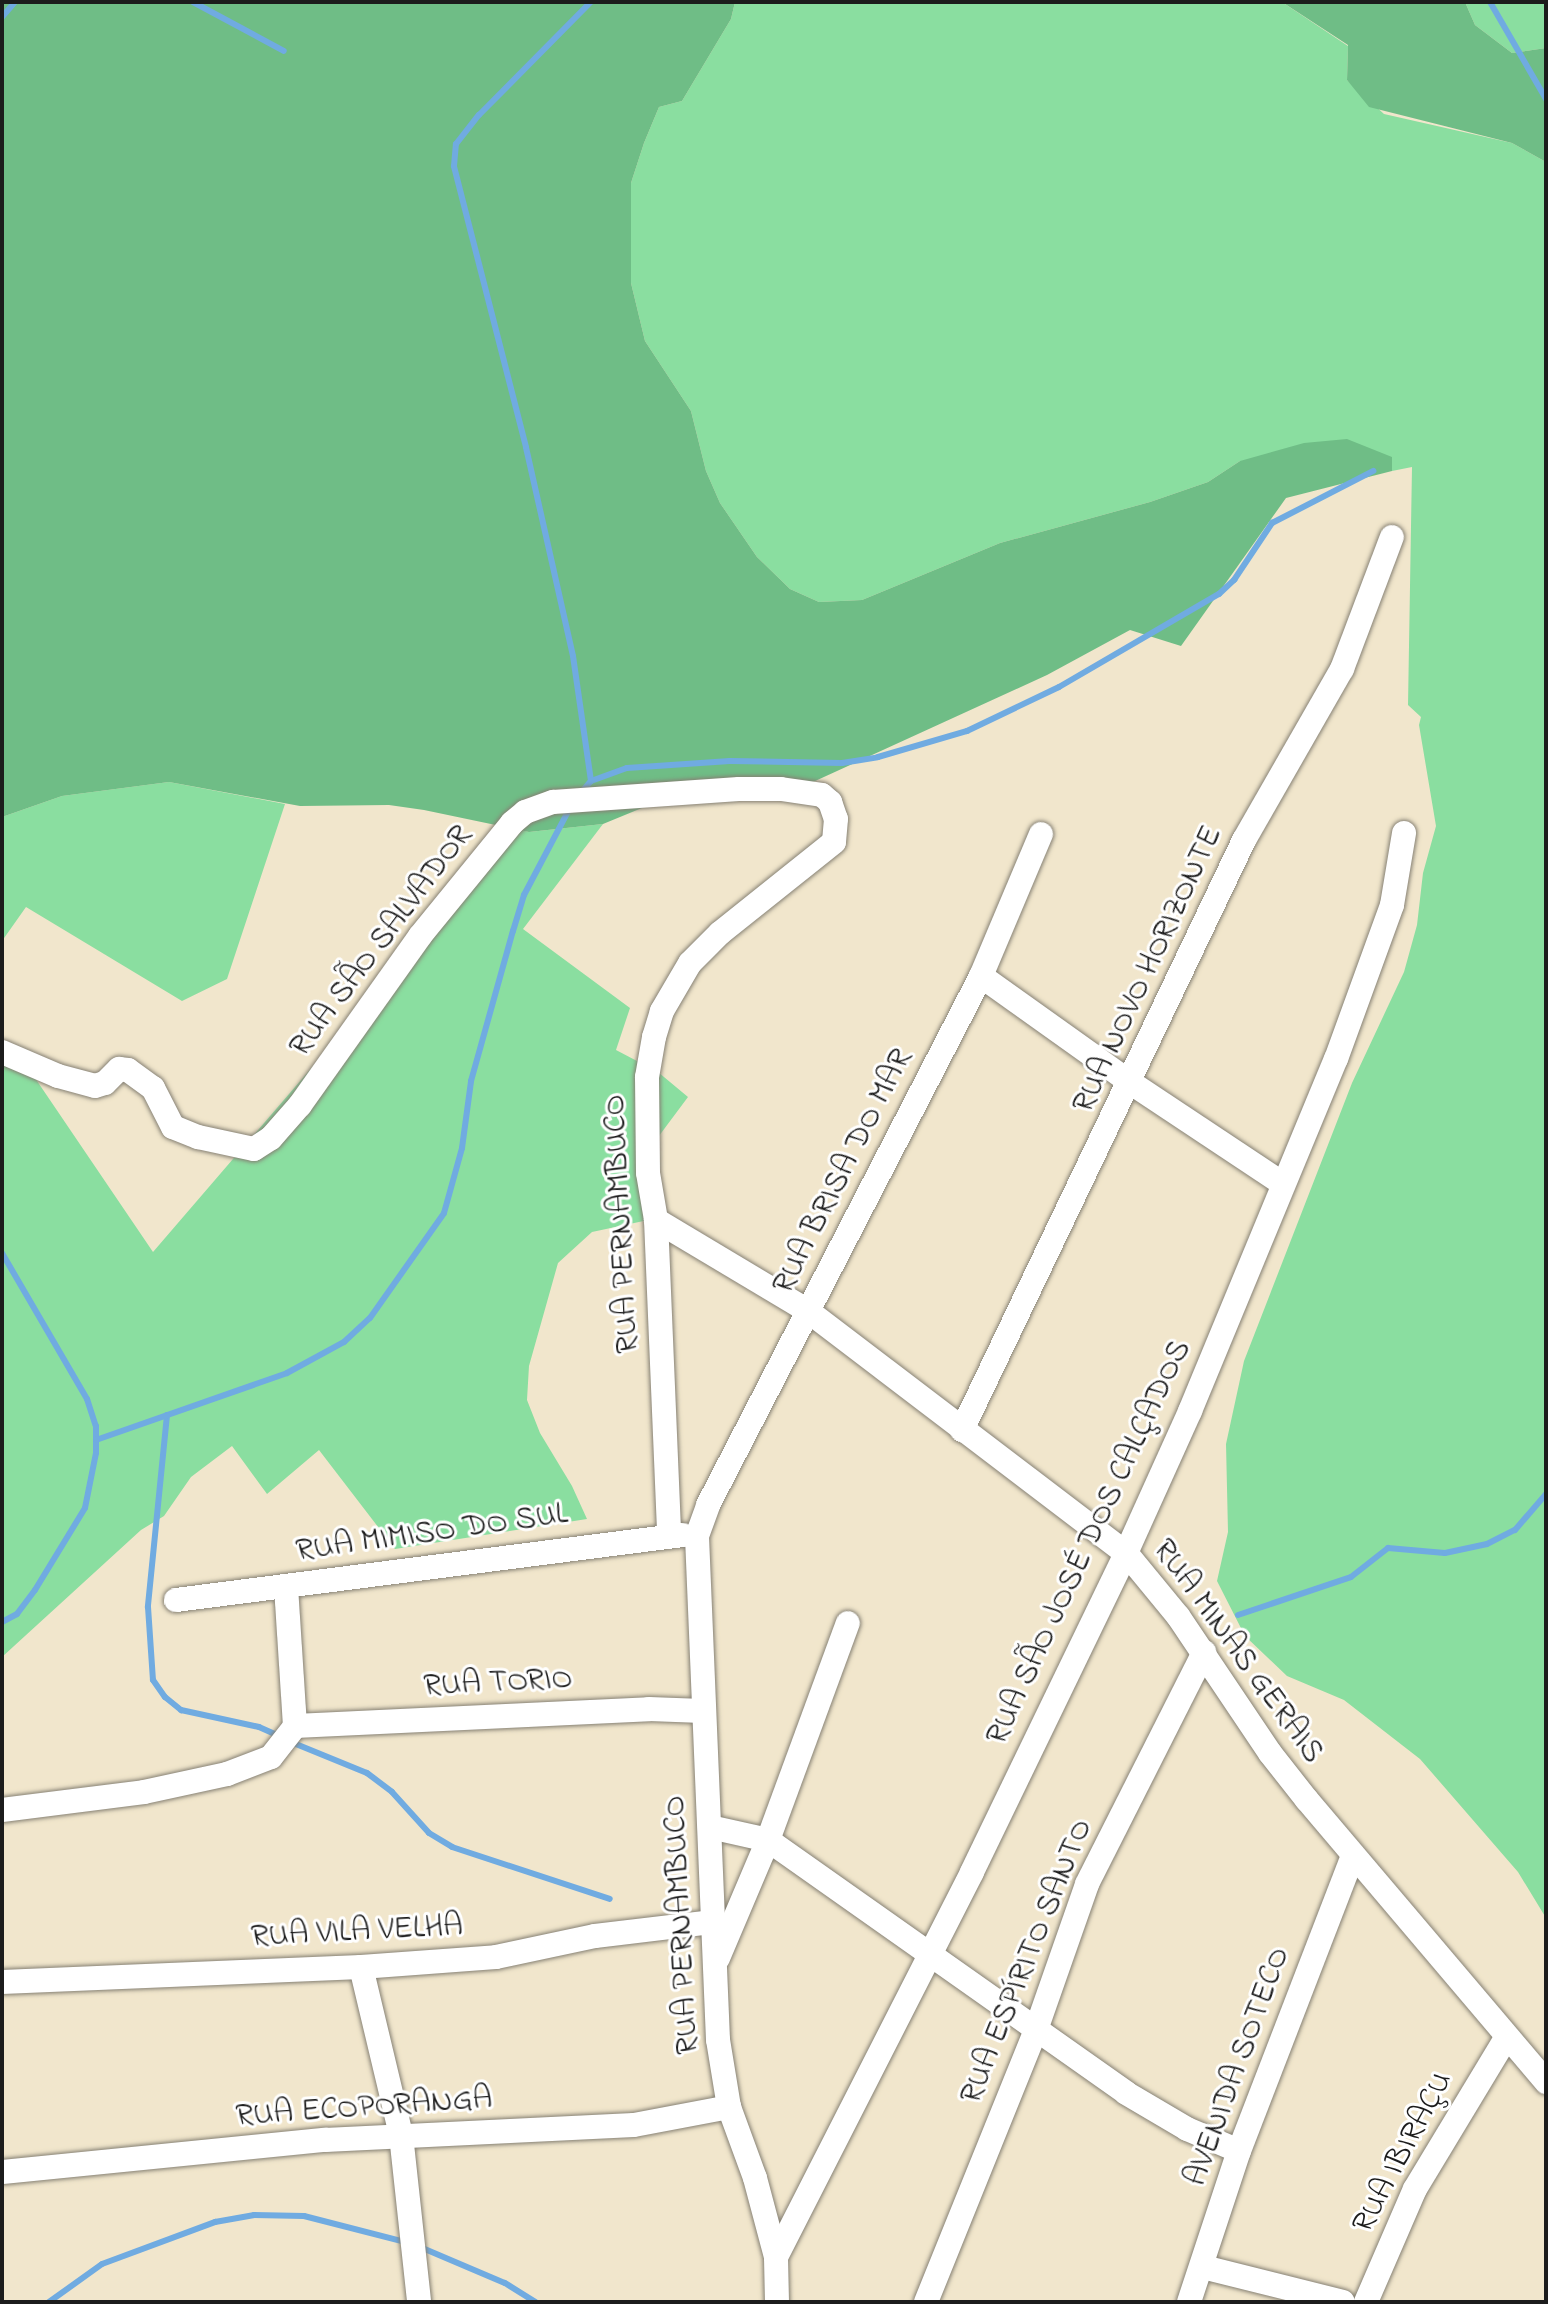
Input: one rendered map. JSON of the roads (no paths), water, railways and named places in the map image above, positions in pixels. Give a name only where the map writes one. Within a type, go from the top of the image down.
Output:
[{"type":"street","name":"RUA NOVO HORIZONTE","points":[[962,1430],[1131,1083],[1244,840],[1342,669],[1392,537]]},
{"type":"street","name":"RUA SÃO SALVADOR","points":[[2,1052],[58,1076],[95,1086],[105,1083],[119,1069],[128,1070],[153,1088],[173,1127],[198,1137],[254,1149],[271,1138],[300,1105],[420,936],[512,823],[536,806],[605,797],[739,789],[815,792],[830,802],[836,819],[834,842]]},
{"type":"street","name":"RUA SÃO JOSÉ DOS CALÇADOS","points":[[776,2257],[1126,1553],[1196,1397],[1336,1059],[1392,905],[1404,833]]},
{"type":"street","name":"RUA BRISA DO MAR","points":[[697,1536],[708,1505],[981,976],[1041,834]]},
{"type":"street","name":"RUA PERNAMBUCO","points":[[669,1534],[656,1220],[648,1173],[647,1077],[662,1011],[690,963],[720,933],[834,842]]},
{"type":"street","points":[[981,976],[1131,1083],[1283,1184]]},
{"type":"street","name":"RUA MINAS GERAIS","points":[[656,1220],[808,1311],[1126,1553],[1204,1652],[1270,1753],[1353,1856],[1546,2082]]},
{"type":"street","name":"RUA MIMISO DO SUL","points":[[176,1600],[669,1534],[697,1536]]},
{"type":"street","name":"RUA PERNAMBUCO","points":[[697,1536],[718,2040],[729,2107],[755,2178],[776,2257],[772,2302]]},
{"type":"street","points":[[2,1810],[144,1792],[227,1774],[271,1757],[295,1726],[286,1586]]},
{"type":"street","points":[[716,1964],[768,1840],[848,1623]]},
{"type":"street","name":"RUA ESPÍRITO SANTO","points":[[926,2302],[1037,2027],[1087,1884],[1204,1652]]},
{"type":"street","name":"RUA TORIO","points":[[295,1726],[649,1709],[703,1711]]},
{"type":"street","points":[[710,1827],[768,1840],[928,1956],[1037,2027],[1146,2106],[1239,2151]]},
{"type":"street","name":"AVENIDA SOTECO","points":[[1189,2302],[1239,2151],[1353,1856]]},
{"type":"street","name":"RUA VILA VELHA","points":[[2,1982],[361,1967],[496,1957],[595,1936],[713,1922]]},
{"type":"street","points":[[361,1967],[401,2135],[419,2302]]},
{"type":"street","name":"RUA IBIRAÇU","points":[[1366,2302],[1415,2189],[1506,2038]]},
{"type":"street","name":"RUA ECOPORANGA","points":[[2,2172],[401,2135],[634,2125],[729,2107]]},
{"type":"street","points":[[1203,2267],[1343,2302]]},
{"type":"waterway","points":[[2,17],[15,2]]},
{"type":"waterway","points":[[193,2],[284,51]]},
{"type":"waterway","points":[[591,2],[479,115],[456,144],[454,166],[526,447],[573,656],[591,781]]},
{"type":"waterway","points":[[1490,2],[1546,99]]},
{"type":"waterway","points":[[580,794],[591,781],[627,768],[730,761],[842,763],[878,757],[967,731],[1059,687],[1219,594],[1234,580],[1272,523],[1373,471]]},
{"type":"waterway","points":[[96,1440],[287,1373],[344,1342],[370,1318],[444,1213],[462,1148],[471,1081],[524,895],[571,806]]},
{"type":"waterway","points":[[2,1253],[87,1399],[96,1426],[96,1453],[85,1508],[35,1590],[17,1614],[2,1622]]},
{"type":"waterway","points":[[167,1415],[148,1607],[153,1680],[165,1697],[181,1710],[259,1727],[281,1737]]},
{"type":"waterway","points":[[1238,1615],[1351,1577],[1388,1548],[1445,1553],[1487,1544],[1515,1530],[1546,1494]]},
{"type":"waterway","points":[[291,1742],[367,1773],[392,1792],[429,1833],[452,1847],[610,1899]]},
{"type":"waterway","points":[[49,2302],[102,2264],[215,2222],[254,2215],[304,2216],[405,2242]]},
{"type":"waterway","points":[[420,2247],[505,2283],[536,2302]]}]
